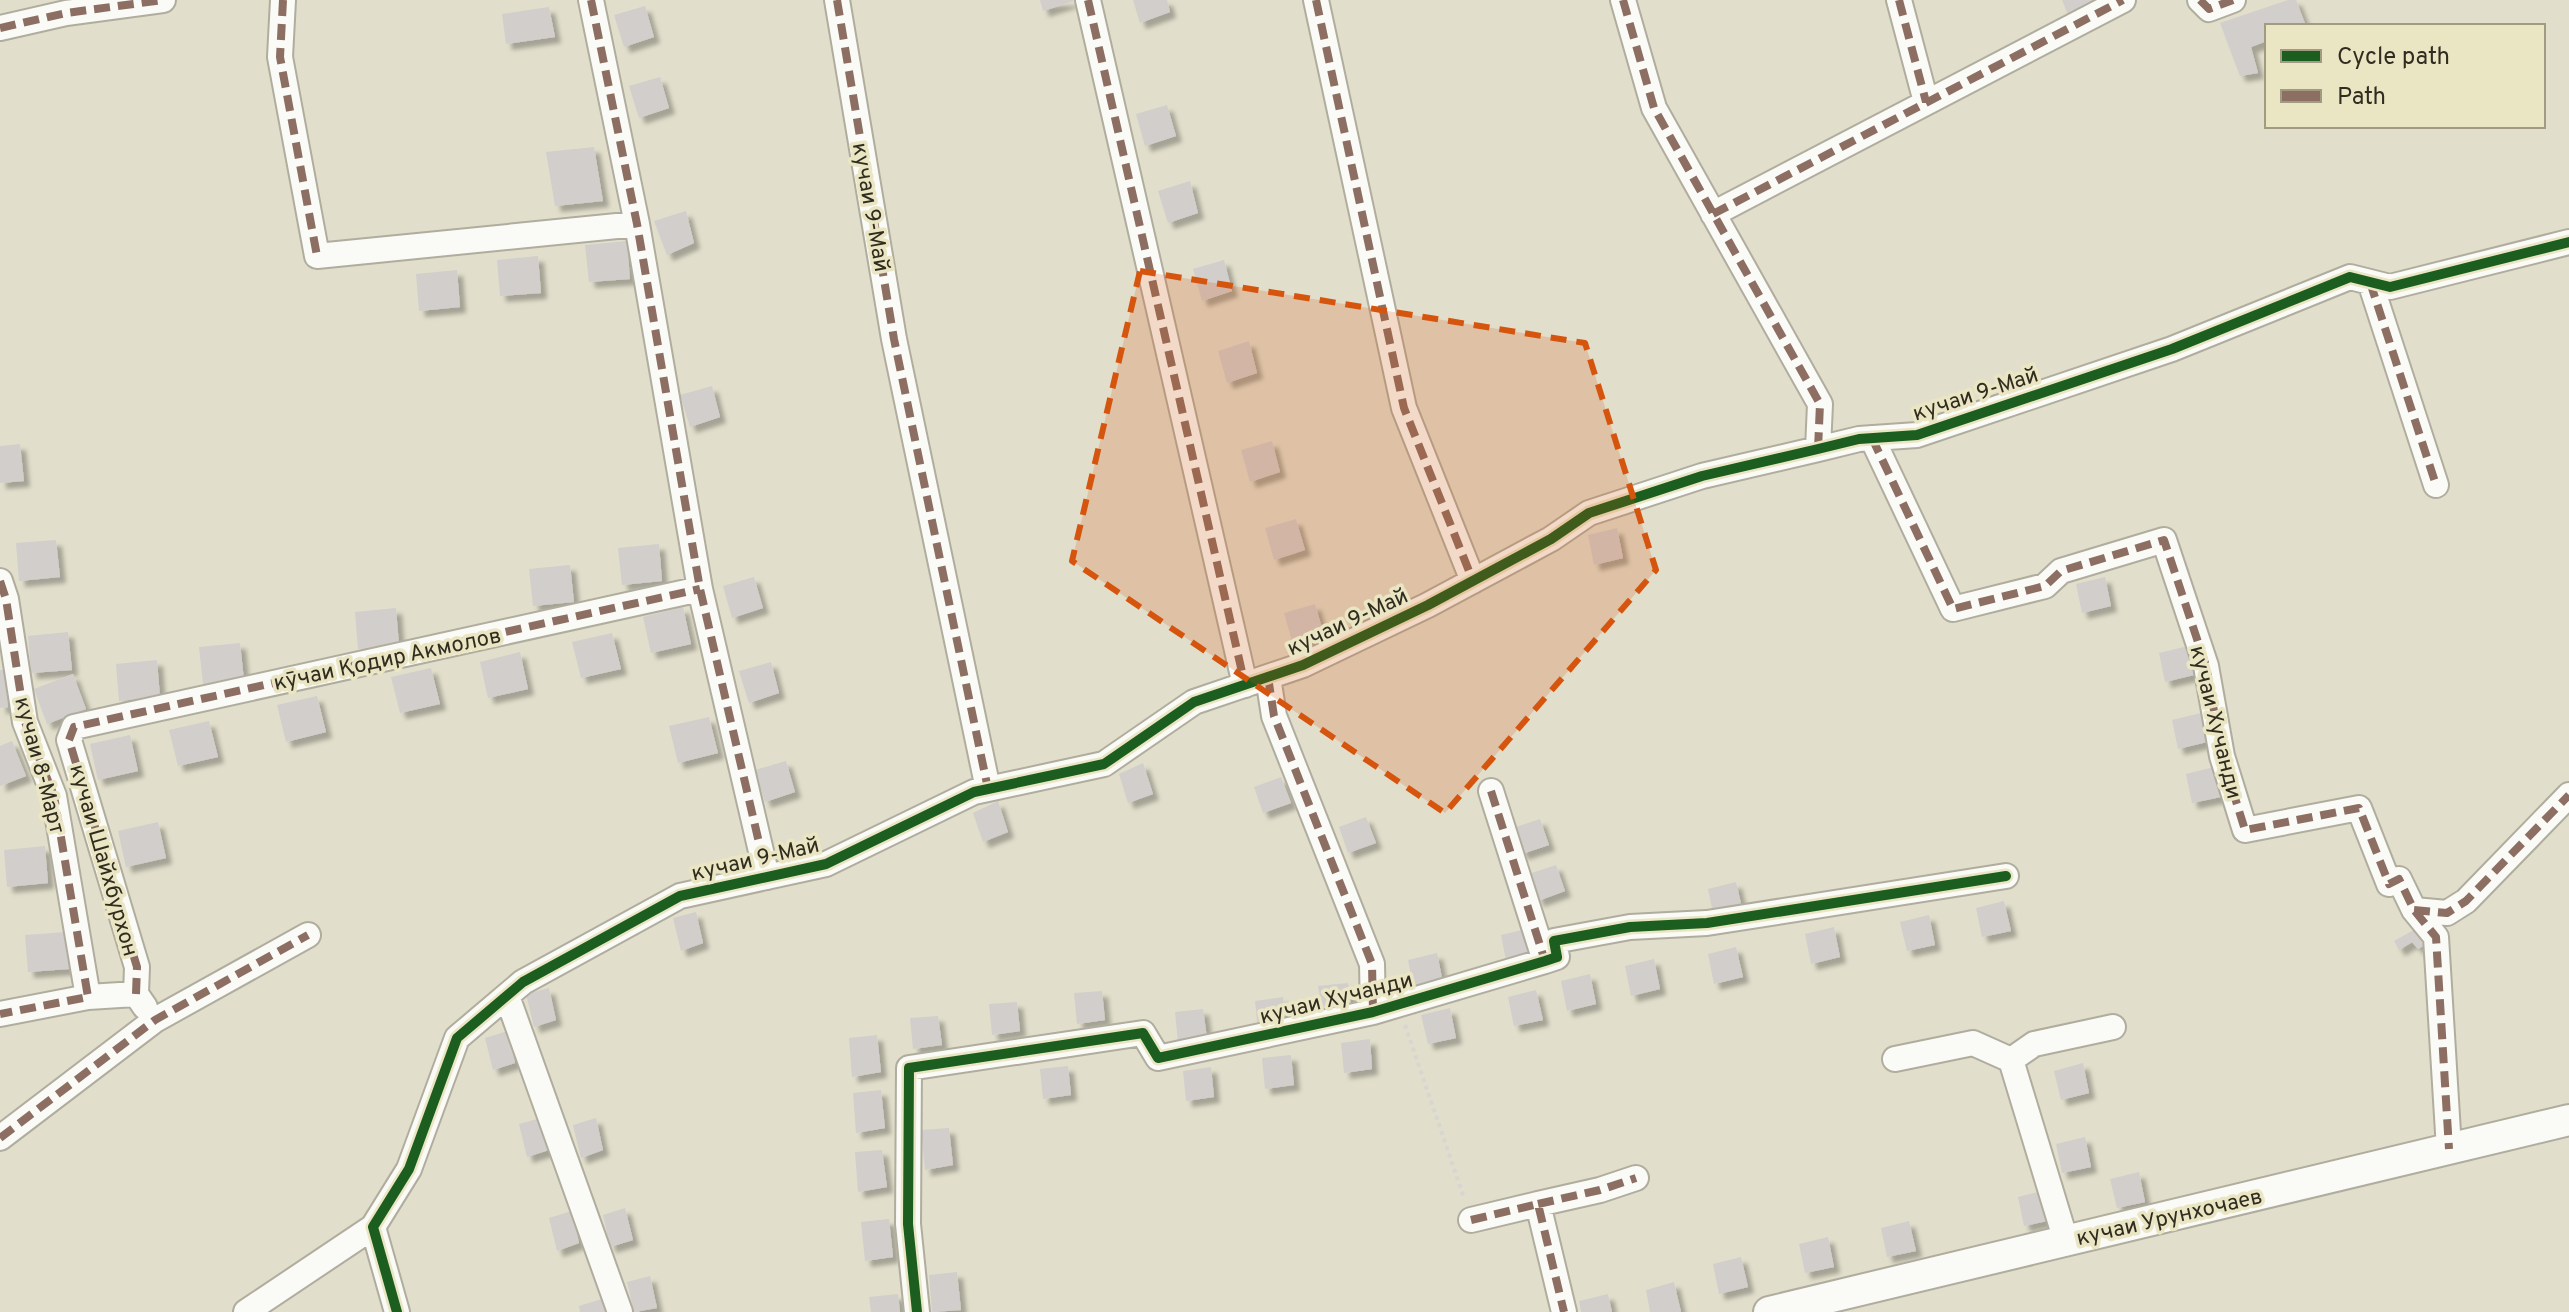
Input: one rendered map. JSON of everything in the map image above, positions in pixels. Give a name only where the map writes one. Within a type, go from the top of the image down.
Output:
[{"type":"street","points":[[0,28],[66,13],[163,0]]},
{"type":"street","points":[[283,0],[280,57],[317,256],[637,224]]},
{"type":"street","points":[[591,0],[637,224],[700,589],[767,877]]},
{"type":"street","name":"кучаи 9-Май","points":[[837,0],[894,339],[988,789]]},
{"type":"street","points":[[1088,0],[1256,681],[1274,716],[1372,964],[1373,1012]]},
{"type":"street","points":[[1316,0],[1404,408],[1473,581]]},
{"type":"street","points":[[1623,0],[1654,108],[1820,404],[1818,449]]},
{"type":"street","points":[[1899,0],[1926,102]]},
{"type":"street","points":[[1713,214],[2123,0]]},
{"type":"street","points":[[2200,0],[2209,9],[2233,0]]},
{"type":"street","name":"кучаи 9-Май","points":[[373,1227],[409,1169],[457,1038],[523,982],[680,896],[826,864],[974,792],[1104,764],[1194,702],[1303,665],[1473,581],[1551,539],[1589,513],[1702,476],[1872,438],[1917,435],[2172,349],[2350,277],[2390,287],[2569,242]]},
{"type":"street","points":[[2370,282],[2436,485]]},
{"type":"street","name":"кучаи Хучанди","points":[[1872,438],[1953,609],[2045,586],[2061,571],[2164,540],[2206,666],[2222,756],[2245,830],[2359,808],[2389,884],[2399,879],[2414,910],[2436,937],[2449,1149]]},
{"type":"street","name":"кучаи 8-Март","points":[[0,581],[6,599],[25,722],[54,796],[88,997]]},
{"type":"street","name":"кӯчаи Қодир Акмолов","points":[[74,727],[700,589]]},
{"type":"street","name":"кучаи Шайхбурхон","points":[[74,727],[69,740],[137,967],[136,994]]},
{"type":"street","points":[[1491,791],[1545,961],[1557,957],[1554,941],[1630,927],[1707,923],[2006,876]]},
{"type":"street","points":[[2414,910],[2447,913],[2466,901],[2569,795]]},
{"type":"street","points":[[0,1138],[155,1020],[308,935]]},
{"type":"street","name":"кучаи Хучанди","points":[[917,1312],[908,1224],[909,1068],[1143,1033],[1158,1058],[1373,1012],[1545,961]]},
{"type":"street","points":[[0,1014],[88,997],[136,994],[155,1020]]},
{"type":"street","points":[[507,996],[620,1312]]},
{"type":"street","points":[[2011,1060],[2034,1044],[2113,1027]]},
{"type":"street","points":[[1895,1059],[1973,1043],[2011,1060],[2066,1241]]},
{"type":"street","name":"кучаи Урунхочаев","points":[[1769,1312],[2569,1120]]},
{"type":"street","points":[[1471,1220],[1600,1190],[1636,1178]]},
{"type":"street","points":[[1538,1204],[1564,1312]]},
{"type":"street","points":[[246,1312],[373,1227],[397,1312]]},
{"type":"path","points":[[1397,1003],[1471,1220]]},
{"type":"highlighted area","points":[[1140,271],[1585,343],[1656,570],[1445,813],[1072,561]]},
{"type":"building","points":[[1040,0],[1073,0],[1074,1],[1043,11]]},
{"type":"building","points":[[1133,0],[1167,0],[1170,12],[1140,23]]},
{"type":"building","points":[[2062,0],[2101,0],[2069,17]]},
{"type":"building","points":[[2296,0],[2305,24],[2265,24],[2265,42],[2251,47],[2258,73],[2240,76],[2220,23]]},
{"type":"building","points":[[645,6],[654,37],[624,47],[614,15]]},
{"type":"building","points":[[549,7],[555,37],[506,44],[502,14]]},
{"type":"building","points":[[660,77],[669,108],[639,118],[629,86]]},
{"type":"building","points":[[1167,105],[1176,136],[1145,146],[1136,114]]},
{"type":"building","points":[[594,147],[603,201],[555,206],[546,152]]},
{"type":"building","points":[[1190,181],[1198,213],[1168,223],[1158,191]]},
{"type":"building","points":[[686,211],[694,243],[667,255],[654,221]]},
{"type":"building","points":[[627,241],[630,279],[589,282],[585,245]]},
{"type":"building","points":[[538,256],[541,293],[500,296],[497,260]]},
{"type":"building","points":[[1224,260],[1232,291],[1202,301],[1193,269]]},
{"type":"building","points":[[457,270],[460,307],[419,311],[416,274]]},
{"type":"building","points":[[1249,341],[1257,373],[1227,383],[1218,351]]},
{"type":"building","points":[[712,386],[720,417],[690,427],[680,395]]},
{"type":"building","points":[[1272,441],[1280,472],[1250,482],[1241,450]]},
{"type":"building","points":[[20,444],[24,481],[0,483],[0,446]]},
{"type":"building","points":[[1296,519],[1305,550],[1274,560],[1265,528]]},
{"type":"building","points":[[1617,528],[1623,558],[1594,565],[1588,535]]},
{"type":"building","points":[[56,540],[60,577],[19,581],[16,543]]},
{"type":"building","points":[[659,544],[662,581],[622,585],[618,548]]},
{"type":"building","points":[[570,565],[574,602],[533,606],[529,569]]},
{"type":"building","points":[[754,577],[763,608],[732,618],[723,586]]},
{"type":"building","points":[[2105,577],[2111,606],[2082,613],[2076,584]]},
{"type":"building","points":[[1315,604],[1324,635],[1293,645],[1284,613]]},
{"type":"building","points":[[683,607],[691,644],[651,653],[643,617]]},
{"type":"building","points":[[396,608],[399,645],[358,649],[355,612]]},
{"type":"building","points":[[68,632],[72,670],[31,673],[28,636]]},
{"type":"building","points":[[612,633],[621,669],[581,678],[572,642]]},
{"type":"building","points":[[240,643],[244,680],[203,684],[199,647]]},
{"type":"building","points":[[2188,646],[2194,675],[2165,682],[2159,653]]},
{"type":"building","points":[[520,652],[528,689],[488,698],[480,662]]},
{"type":"building","points":[[157,660],[160,697],[119,701],[116,664]]},
{"type":"building","points":[[771,662],[779,693],[749,703],[739,671]]},
{"type":"building","points":[[431,668],[440,704],[400,713],[391,677]]},
{"type":"building","points":[[0,670],[5,670],[8,707],[0,708]]},
{"type":"building","points":[[73,674],[86,709],[47,724],[34,689]]},
{"type":"building","points":[[317,696],[326,732],[286,742],[277,705]]},
{"type":"building","points":[[2201,713],[2207,742],[2178,749],[2172,720]]},
{"type":"building","points":[[709,717],[718,753],[678,763],[669,726]]},
{"type":"building","points":[[209,721],[218,757],[178,766],[169,730]]},
{"type":"building","points":[[130,735],[138,771],[98,780],[90,744]]},
{"type":"building","points":[[12,741],[26,776],[0,786],[0,746]]},
{"type":"building","points":[[786,761],[795,792],[765,802],[755,770]]},
{"type":"building","points":[[1143,763],[1153,794],[1128,803],[1119,774]]},
{"type":"building","points":[[2214,767],[2221,797],[2192,803],[2186,774]]},
{"type":"building","points":[[1281,777],[1291,803],[1263,813],[1254,787]]},
{"type":"building","points":[[998,801],[1008,832],[983,842],[973,813]]},
{"type":"building","points":[[1366,817],[1376,843],[1348,853],[1339,827]]},
{"type":"building","points":[[1540,819],[1549,845],[1522,854],[1513,828]]},
{"type":"building","points":[[158,822],[166,858],[126,867],[118,831]]},
{"type":"building","points":[[45,846],[48,883],[7,887],[4,850]]},
{"type":"building","points":[[1556,865],[1565,891],[1538,901],[1529,874]]},
{"type":"building","points":[[1736,882],[1743,912],[1714,918],[1708,889]]},
{"type":"building","points":[[2004,901],[2011,931],[1982,937],[1976,908]]},
{"type":"building","points":[[696,912],[703,943],[681,951],[673,918]]},
{"type":"building","points":[[1929,915],[1935,945],[1907,951],[1900,922]]},
{"type":"building","points":[[1834,927],[1840,957],[1811,964],[1805,934]]},
{"type":"building","points":[[2419,927],[2430,942],[2418,949],[2412,942],[2399,950],[2394,941]]},
{"type":"building","points":[[1530,928],[1536,958],[1507,965],[1501,935]]},
{"type":"building","points":[[66,932],[69,969],[28,972],[25,935]]},
{"type":"building","points":[[1736,947],[1743,977],[1714,984],[1708,954]]},
{"type":"building","points":[[1437,953],[1443,983],[1414,990],[1408,960]]},
{"type":"building","points":[[1654,959],[1660,989],[1631,996],[1625,966]]},
{"type":"building","points":[[1590,974],[1596,1004],[1567,1011],[1561,981]]},
{"type":"building","points":[[1348,983],[1352,1012],[1323,1016],[1318,986]]},
{"type":"building","points":[[549,988],[556,1020],[534,1027],[526,994]]},
{"type":"building","points":[[1536,990],[1543,1020],[1514,1026],[1508,997]]},
{"type":"building","points":[[1102,991],[1105,1020],[1077,1024],[1074,993]]},
{"type":"building","points":[[1283,997],[1286,1026],[1258,1030],[1255,1001]]},
{"type":"building","points":[[1017,1002],[1020,1031],[992,1035],[989,1004]]},
{"type":"building","points":[[1450,1008],[1456,1038],[1428,1044],[1421,1015]]},
{"type":"building","points":[[1203,1009],[1207,1038],[1178,1042],[1175,1012]]},
{"type":"building","points":[[938,1016],[942,1045],[913,1049],[910,1018]]},
{"type":"building","points":[[508,1031],[515,1063],[493,1070],[485,1038]]},
{"type":"building","points":[[877,1035],[881,1072],[852,1077],[849,1038]]},
{"type":"building","points":[[1370,1039],[1372,1069],[1344,1073],[1341,1043]]},
{"type":"building","points":[[1291,1055],[1294,1085],[1265,1089],[1262,1058]]},
{"type":"building","points":[[2083,1063],[2089,1093],[2061,1100],[2054,1071]]},
{"type":"building","points":[[1068,1066],[1071,1095],[1043,1099],[1040,1069]]},
{"type":"building","points":[[1211,1067],[1214,1097],[1186,1101],[1183,1071]]},
{"type":"building","points":[[881,1090],[885,1128],[856,1133],[853,1093]]},
{"type":"building","points":[[541,1118],[549,1150],[527,1157],[519,1124]]},
{"type":"building","points":[[596,1118],[603,1150],[581,1158],[573,1125]]},
{"type":"building","points":[[949,1128],[953,1165],[925,1170],[921,1130]]},
{"type":"building","points":[[2085,1137],[2091,1167],[2062,1173],[2056,1144]]},
{"type":"building","points":[[882,1150],[887,1187],[858,1192],[855,1152]]},
{"type":"building","points":[[2139,1172],[2145,1202],[2117,1208],[2110,1179]]},
{"type":"building","points":[[2046,1190],[2052,1220],[2024,1226],[2018,1197]]},
{"type":"building","points":[[625,1208],[633,1240],[610,1247],[603,1215]]},
{"type":"building","points":[[572,1211],[579,1243],[557,1251],[549,1218]]},
{"type":"building","points":[[889,1219],[893,1257],[865,1261],[861,1222]]},
{"type":"building","points":[[1909,1221],[1916,1251],[1887,1257],[1881,1228]]},
{"type":"building","points":[[1828,1237],[1834,1267],[1805,1273],[1799,1244]]},
{"type":"building","points":[[1741,1257],[1748,1287],[1719,1294],[1713,1264]]},
{"type":"building","points":[[957,1272],[961,1310],[932,1312],[929,1275]]},
{"type":"building","points":[[650,1276],[657,1308],[634,1312],[627,1282]]},
{"type":"building","points":[[1674,1282],[1681,1312],[1650,1312],[1646,1290]]},
{"type":"building","points":[[898,1294],[900,1312],[871,1312],[869,1297]]},
{"type":"building","points":[[1608,1294],[1612,1312],[1581,1312],[1579,1301]]},
{"type":"building","points":[[602,1299],[605,1312],[580,1312],[579,1306]]},
{"type":"marked path","points":[[0,28],[66,13],[163,0]]},
{"type":"marked path","points":[[283,0],[280,57],[317,256]]},
{"type":"marked path","points":[[591,0],[637,224],[700,589],[767,877]]},
{"type":"marked path","points":[[837,0],[894,339],[988,789]]},
{"type":"marked path","points":[[1088,0],[1245,685]]},
{"type":"marked path","points":[[1316,0],[1404,408],[1473,581]]},
{"type":"marked path","points":[[1623,0],[1654,108],[1820,404],[1818,449]]},
{"type":"marked path","points":[[1899,0],[1926,102]]},
{"type":"marked path","points":[[1713,214],[2123,0]]},
{"type":"marked path","points":[[2200,0],[2209,9],[2233,0]]},
{"type":"marked path","points":[[2370,282],[2436,485]]},
{"type":"marked path","points":[[1872,438],[1953,609],[2045,586],[2061,571],[2164,540],[2206,666],[2222,756],[2245,830],[2359,808],[2389,884],[2399,879],[2414,910],[2436,937],[2449,1149]]},
{"type":"marked path","points":[[0,581],[6,599],[25,722],[54,796],[88,997],[0,1014]]},
{"type":"marked path","points":[[136,994],[137,967],[69,740],[74,727],[700,589]]},
{"type":"marked path","points":[[1268,677],[1274,716],[1372,964],[1373,1012]]},
{"type":"marked path","points":[[1491,791],[1545,961]]},
{"type":"marked path","points":[[2414,910],[2447,913],[2466,901],[2569,795]]},
{"type":"marked path","points":[[0,1138],[155,1020],[308,935]]},
{"type":"marked path","points":[[1538,1204],[1636,1178]]},
{"type":"marked path","points":[[1471,1220],[1538,1204],[1564,1312]]},
{"type":"cycle path","points":[[397,1312],[373,1227],[409,1169],[457,1038],[523,982],[680,896],[826,864],[974,792],[1104,764],[1194,702],[1303,665],[1428,605],[1551,539],[1589,513],[1702,476],[1859,439],[1917,435],[2172,349],[2350,277],[2390,287],[2569,242]]},
{"type":"cycle path","points":[[917,1312],[908,1224],[909,1068],[1143,1033],[1158,1058],[1373,1012],[1557,957],[1554,941],[1630,927],[1707,923],[2006,876]]}]
